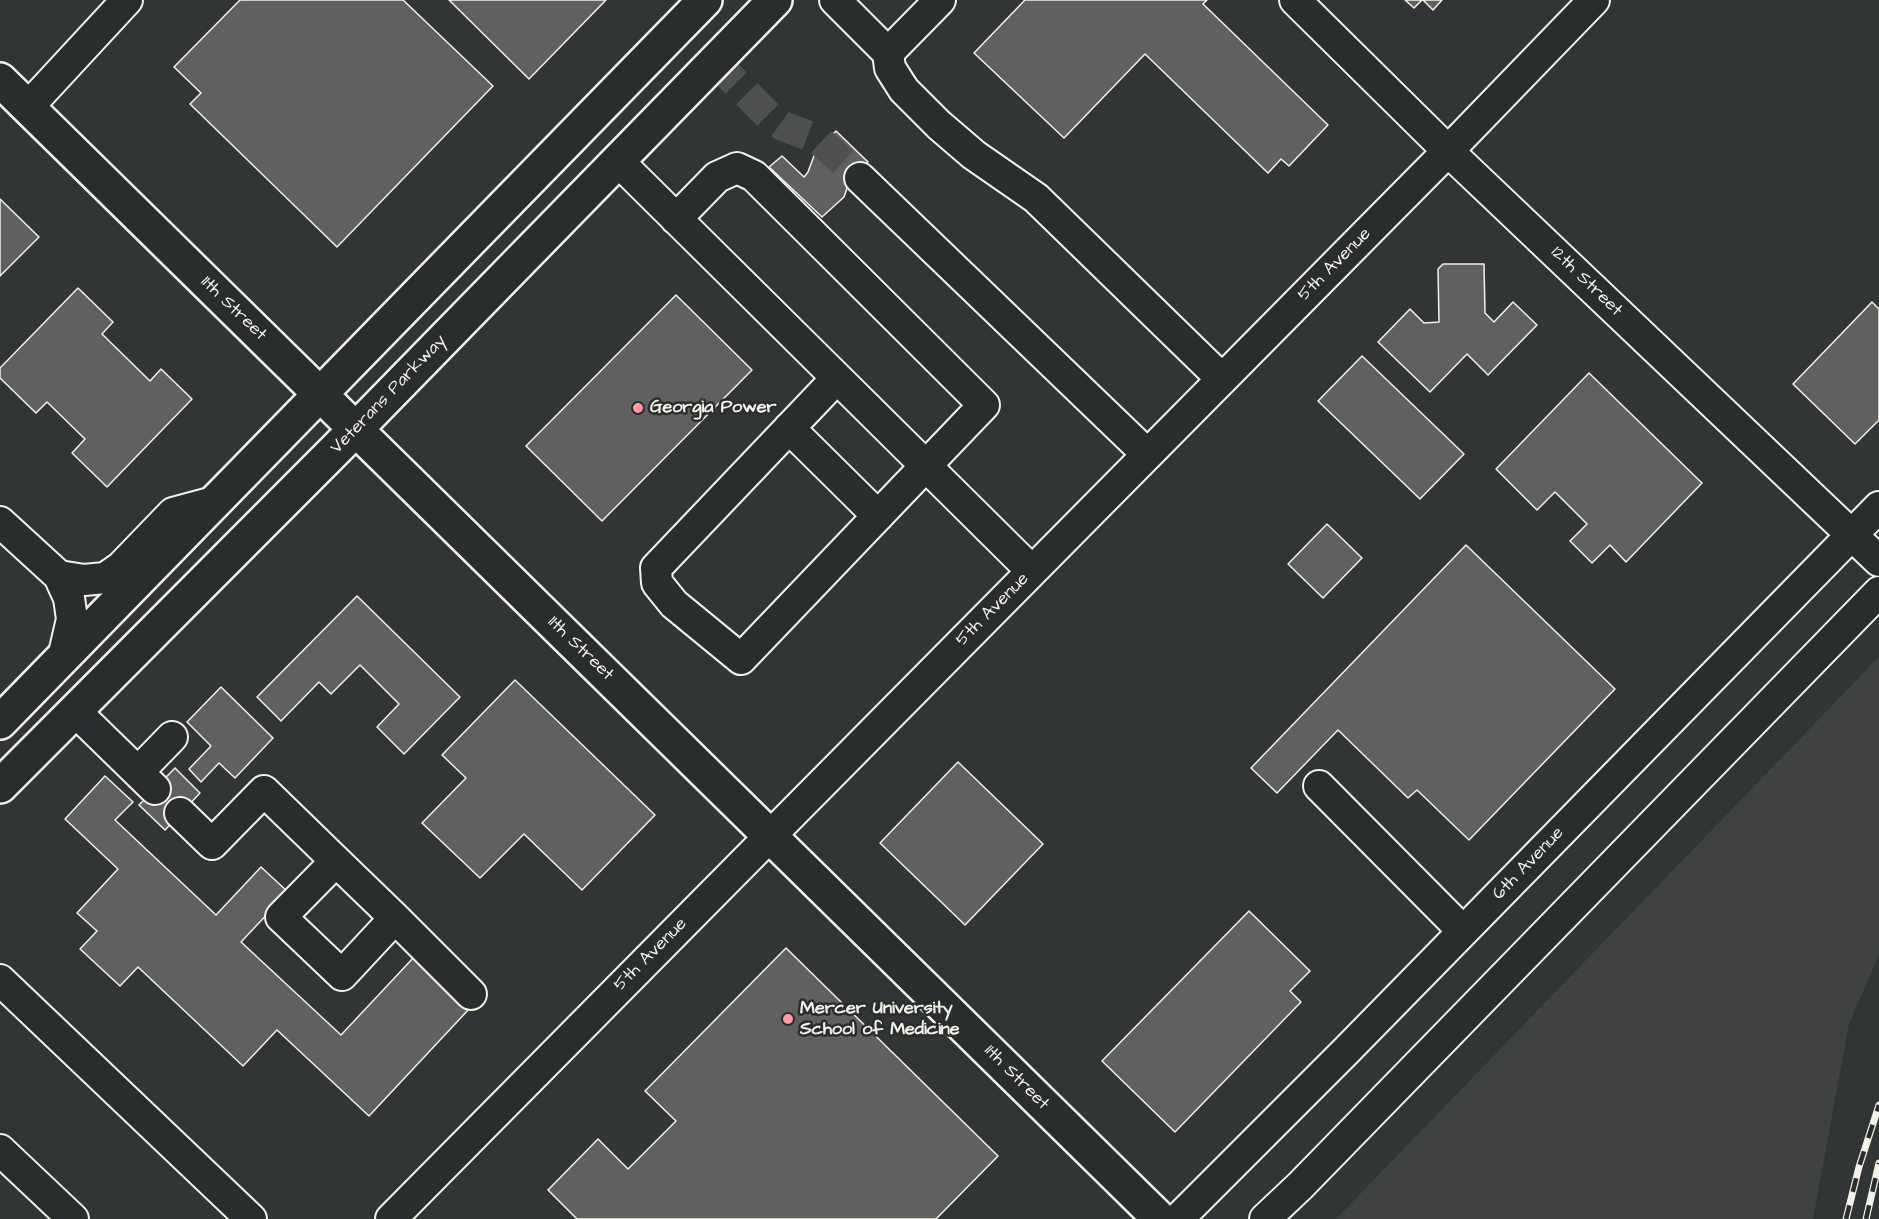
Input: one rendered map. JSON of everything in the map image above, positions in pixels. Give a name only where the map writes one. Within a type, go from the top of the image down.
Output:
[{"type":"main road","points":[[0,722],[705,0]]},
{"type":"main road","name":"Veterans Parkway","points":[[0,786],[356,429],[775,0]]},
{"type":"main road","name":"11th Street","points":[[0,80],[1160,1219]]},
{"type":"main road","points":[[203,582],[238,529],[240,516],[235,507],[214,502]]},
{"type":"street","points":[[28,107],[128,0]]},
{"type":"street","points":[[835,0],[888,53],[890,68],[904,90],[939,125],[974,155],[1036,198],[1222,379]]},
{"type":"street","points":[[888,53],[940,0]]},
{"type":"street","name":"12th Street","points":[[1295,0],[1448,151],[1879,561]]},
{"type":"street","name":"5th Avenue","points":[[391,1219],[1448,151],[1594,0]]},
{"type":"street","points":[[618,161],[1032,571]]},
{"type":"street","points":[[676,219],[717,177],[737,168],[754,176],[984,405],[741,659],[674,604],[657,583],[656,568],[837,378]]},
{"type":"street","points":[[860,178],[1148,454]]},
{"type":"street","points":[[789,428],[878,516]]},
{"type":"street","points":[[59,576],[84,580],[105,578],[121,567],[173,513],[214,502]]},
{"type":"street","name":"6th Avenue","points":[[1178,1219],[1879,507]]},
{"type":"street","points":[[0,522],[59,576],[69,598],[72,619],[63,658]]},
{"type":"street","points":[[1265,1219],[1300,1186],[1879,592]]},
{"type":"street","points":[[75,711],[146,780],[172,737]]},
{"type":"street","points":[[1319,786],[1463,931]]},
{"type":"street","points":[[180,813],[212,844],[264,791],[471,994]]},
{"type":"street","points":[[336,861],[282,917],[342,975],[395,918]]},
{"type":"street","points":[[0,980],[251,1219]]},
{"type":"street","points":[[0,1150],[73,1219]]},
{"type":"shaded area","points":[[1879,657],[1879,954],[1849,1024],[1813,1219],[1336,1219]]},
{"type":"building","points":[[240,0],[403,0],[493,86],[337,247],[190,104],[201,93],[174,67]]},
{"type":"building","points":[[449,0],[606,0],[529,79]]},
{"type":"building","points":[[1025,0],[1207,0],[1203,4],[1328,125],[1289,166],[1281,159],[1268,173],[1145,54],[1064,138],[974,53]]},
{"type":"building","points":[[1405,0],[1422,0],[1414,8]]},
{"type":"building","points":[[1423,0],[1442,0],[1433,10]]},
{"type":"building","points":[[836,131],[868,162],[850,180],[844,197],[822,217],[769,167],[782,156],[804,177],[815,153]]},
{"type":"building","points":[[0,199],[39,237],[0,276]]},
{"type":"building","points":[[1443,264],[1484,264],[1485,313],[1494,322],[1513,302],[1537,325],[1488,375],[1467,354],[1430,392],[1378,342],[1410,309],[1424,323],[1439,322],[1438,269]]},
{"type":"building","points":[[78,288],[113,322],[102,334],[150,381],[161,369],[192,399],[107,487],[72,453],[85,439],[47,402],[36,413],[0,378],[0,368]]},
{"type":"building","name":"Georgia Power","points":[[676,295],[752,370],[602,521],[526,446]]},
{"type":"building","points":[[1872,302],[1879,309],[1879,420],[1855,444],[1793,384]]},
{"type":"building","points":[[1362,356],[1464,454],[1420,499],[1318,401]]},
{"type":"building","points":[[1589,373],[1702,483],[1626,562],[1610,545],[1592,563],[1570,541],[1587,524],[1555,492],[1537,510],[1496,469]]},
{"type":"building","points":[[1327,524],[1362,558],[1323,598],[1288,564]]},
{"type":"building","points":[[1466,545],[1615,689],[1469,840],[1417,790],[1408,798],[1338,730],[1277,793],[1251,768]]},
{"type":"building","points":[[357,596],[460,697],[404,754],[377,727],[399,704],[360,665],[331,694],[319,682],[281,721],[257,697]]},
{"type":"building","points":[[515,680],[655,815],[582,890],[524,834],[480,878],[422,823],[466,778],[442,755]]},
{"type":"building","points":[[221,687],[273,738],[235,778],[219,763],[201,782],[189,769],[211,746],[187,722]]},
{"type":"building","points":[[958,762],[1043,844],[965,925],[880,843]]},
{"type":"building","points":[[175,768],[200,793],[165,830],[139,805]]},
{"type":"building","points":[[105,776],[133,802],[115,820],[216,915],[261,867],[288,892],[241,942],[341,1035],[415,956],[470,1008],[369,1116],[277,1030],[243,1066],[138,967],[120,986],[80,949],[97,931],[77,913],[118,869],[65,819]]},
{"type":"building","points":[[1249,911],[1310,971],[1290,991],[1301,1002],[1175,1132],[1102,1061]]},
{"type":"building","name":"Mercer University School of Medicine","points":[[786,948],[998,1156],[936,1219],[577,1219],[548,1190],[598,1139],[628,1169],[676,1121],[645,1091]]},
{"type":"tunnel","points":[[715,62],[769,116],[783,126],[819,140],[860,178]]},
{"type":"railway","points":[[1846,1219],[1859,1167],[1879,1105]]},
{"type":"railway","points":[[1866,1219],[1879,1163]]},
{"type":"place","name":"Georgia Power","points":[[638,408]]},
{"type":"place","name":"Mercer University School of Medicine","points":[[788,1019]]}]
